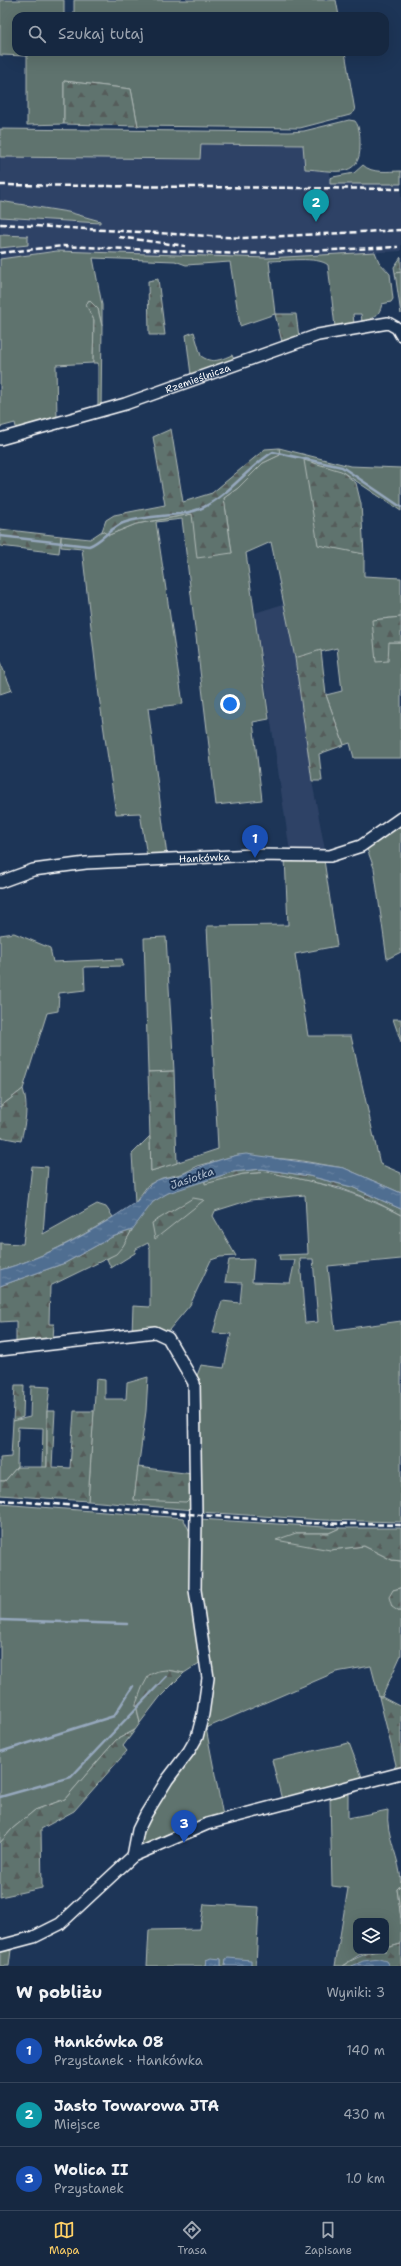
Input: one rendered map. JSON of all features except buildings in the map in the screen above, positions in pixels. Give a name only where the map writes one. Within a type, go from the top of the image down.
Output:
[{"type":"street","name":"Rzemieślnicza","points":[[0,438],[125,404],[321,334],[384,323],[398,327]]},
{"type":"street","name":"Hankówka","points":[[0,882],[33,870],[86,863],[254,856],[330,856],[361,846],[401,818]]},
{"type":"street","points":[[0,1350],[155,1332],[168,1338],[194,1383],[196,1515],[195,1590],[208,1678],[202,1718],[197,1737],[189,1751],[167,1780],[146,1814],[138,1830],[133,1856]]},
{"type":"street","points":[[0,1946],[34,1937],[60,1924],[133,1856],[208,1824],[401,1773]]},
{"type":"shaded area","points":[[200,144],[303,145],[305,169],[330,170],[330,184],[401,184],[401,251],[267,258],[57,251],[0,259],[0,248],[28,245],[28,236],[0,235],[0,217],[100,223],[100,221],[68,212],[0,201],[0,157],[200,159]]},
{"type":"shaded area","points":[[283,604],[295,658],[312,781],[325,850],[290,852],[255,613]]},
{"type":"green space","points":[[0,0],[64,0],[64,12],[12,12],[12,55],[0,55]]},
{"type":"green space","points":[[74,0],[336,0],[338,12],[74,12]]},
{"type":"green space","points":[[27,56],[346,56],[355,111],[350,115],[300,128],[138,126],[131,89],[64,81],[64,124],[27,125]]},
{"type":"green space","points":[[64,81],[131,89],[138,126],[64,124]]},
{"type":"green space","points":[[349,120],[355,121],[359,129],[359,156],[355,164],[350,169],[342,171],[305,169],[303,145],[201,144],[200,159],[0,157],[0,129],[289,132],[304,131]]},
{"type":"green space","points":[[363,165],[376,171],[401,171],[401,184],[330,184],[330,178],[354,173]]},
{"type":"green space","points":[[0,201],[68,212],[100,221],[100,223],[0,217]]},
{"type":"green space","points":[[0,235],[28,236],[28,245],[0,248]]},
{"type":"green space","points":[[57,251],[267,258],[375,252],[379,262],[390,274],[393,299],[391,302],[382,304],[379,312],[372,318],[362,322],[361,314],[353,314],[354,324],[335,327],[328,265],[323,262],[309,260],[269,261],[275,314],[240,326],[230,262],[186,265],[175,261],[93,258],[102,305],[102,326],[98,309],[89,300],[86,305],[94,320],[93,363],[56,365],[57,419],[17,431],[15,423],[0,427],[0,259]]},
{"type":"green space","points":[[401,257],[401,272],[395,273],[394,267]]},
{"type":"green space","points":[[401,272],[401,314],[395,273]]},
{"type":"green space","points":[[158,279],[165,335],[149,335],[148,281]]},
{"type":"green space","points":[[89,300],[98,309],[102,326],[101,409],[98,409],[98,363],[93,363],[94,320],[86,305]]},
{"type":"green space","points":[[275,314],[296,314],[299,337],[282,342]]},
{"type":"green space","points":[[194,332],[201,356],[212,361],[220,360],[232,355],[234,360],[191,375],[186,335]]},
{"type":"green space","points":[[171,429],[183,502],[212,493],[265,449],[279,448],[280,455],[263,463],[238,488],[224,498],[232,553],[197,558],[192,514],[136,524],[109,535],[102,531],[106,520],[114,515],[165,505],[153,437]]},
{"type":"green space","points":[[279,448],[350,466],[401,468],[401,511],[341,471],[318,544],[364,554],[364,576],[401,578],[401,617],[373,620],[389,642],[401,642],[401,758],[354,758],[350,743],[344,745],[326,695],[342,691],[337,648],[295,658],[271,542],[246,553],[269,719],[253,722],[262,800],[216,805],[182,519],[156,522],[183,704],[148,708],[167,856],[147,856],[140,813],[116,814],[99,696],[82,549],[61,547],[61,536],[90,539],[102,531],[109,535],[136,524],[192,514],[232,553],[224,498],[238,488],[263,463],[280,455]]},
{"type":"green space","points":[[304,460],[341,471],[356,483],[361,504],[364,554],[318,545]]},
{"type":"green space","points":[[0,529],[61,536],[59,553],[0,546]]},
{"type":"green space","points":[[401,617],[401,642],[389,642],[388,661],[376,662],[372,620]]},
{"type":"green space","points":[[321,650],[326,695],[344,745],[319,754],[322,781],[312,781],[295,658]]},
{"type":"green space","points":[[0,662],[12,690],[0,694]]},
{"type":"green space","points":[[401,824],[401,952],[387,959],[374,868],[367,849],[369,845]]},
{"type":"green space","points":[[285,858],[324,860],[337,946],[295,954],[308,1036],[351,1036],[380,1164],[401,1173],[401,1193],[344,1168],[296,1160],[238,1155],[198,1166],[182,1174],[162,1178],[148,1185],[135,1203],[132,1154],[150,1136],[151,1171],[218,1149],[207,926],[288,925]]},
{"type":"green space","points":[[14,933],[50,948],[53,962],[122,959],[123,966],[84,967],[85,990],[59,993],[58,1011],[47,1013],[23,1089],[0,1107],[0,935]]},
{"type":"green space","points":[[166,937],[174,1071],[148,1072],[144,938]]},
{"type":"green space","points":[[393,1019],[401,1019],[401,1042]]},
{"type":"green space","points":[[174,1071],[177,1163],[151,1171],[148,1072]]},
{"type":"green space","points":[[23,1089],[26,1109],[21,1141],[0,1137],[0,1107]]},
{"type":"green space","points":[[32,1166],[48,1167],[43,1234],[97,1204],[106,1207],[113,1217],[58,1248],[30,1260],[0,1270],[0,1243],[23,1244]]},
{"type":"green space","points":[[262,1169],[309,1176],[352,1187],[401,1209],[401,1215],[376,1202],[340,1188],[268,1172],[243,1174],[205,1184],[205,1181],[232,1172]]},
{"type":"green space","points":[[268,1172],[336,1188],[352,1193],[401,1215],[401,1259],[328,1266],[335,1330],[401,1321],[401,1522],[323,1520],[200,1512],[195,1381],[201,1365],[224,1368],[231,1334],[213,1333],[222,1301],[240,1303],[242,1283],[225,1282],[229,1260],[254,1259],[252,1282],[290,1283],[295,1260],[280,1260],[279,1255],[308,1254],[305,1195],[250,1200],[215,1211],[213,1216],[236,1256],[220,1257],[211,1260],[190,1305],[169,1330],[132,1333],[133,1306],[150,1307],[150,1249],[148,1243],[136,1249],[135,1253],[111,1268],[107,1259],[121,1247],[146,1209],[159,1198],[171,1191],[205,1181],[205,1183],[243,1174]],"holes":[[[300,1259],[313,1259],[318,1322],[305,1323]]]},
{"type":"green space","points":[[193,1198],[204,1200],[155,1239],[152,1223]]},
{"type":"green space","points":[[132,1230],[123,1246],[116,1254],[50,1286],[49,1324],[54,1324],[53,1339],[16,1346],[16,1321],[0,1322],[0,1286],[65,1263],[112,1237]]},
{"type":"green space","points":[[148,1377],[146,1411],[134,1499],[193,1495],[194,1510],[88,1501],[96,1379],[105,1380],[105,1399],[126,1399],[127,1383]]},
{"type":"green space","points":[[15,1385],[24,1385],[23,1417],[13,1421]]},
{"type":"green space","points":[[31,1386],[50,1387],[47,1411],[47,1468],[42,1467],[43,1428],[18,1427],[17,1467],[5,1481],[0,1481],[0,1458],[11,1457],[13,1421],[30,1417]]},
{"type":"green space","points":[[47,1411],[55,1411],[52,1467],[70,1468],[74,1411],[94,1411],[88,1501],[0,1495],[0,1481],[5,1481],[17,1467],[47,1467]]},
{"type":"green space","points":[[138,1467],[192,1474],[193,1495],[186,1502],[134,1500]]},
{"type":"green space","points":[[0,1504],[183,1518],[193,1538],[204,1660],[184,1673],[166,1670],[136,1704],[140,1723],[135,1730],[116,1740],[65,1799],[35,1810],[12,1829],[0,1843]]},
{"type":"green space","points":[[199,1519],[340,1528],[329,1533],[296,1533],[330,1550],[364,1546],[392,1560],[401,1561],[401,1588],[393,1590],[398,1611],[401,1611],[401,1655],[382,1697],[379,1697],[371,1666],[336,1672],[206,1728],[223,1816],[173,1832],[141,1846],[138,1837],[178,1768],[208,1699],[201,1624]]},
{"type":"green space","points":[[340,1528],[401,1528],[401,1561],[392,1560],[364,1546],[330,1550],[276,1540],[296,1533],[329,1533]]},
{"type":"green space","points":[[401,1588],[401,1611],[398,1611],[392,1607],[389,1597],[393,1590]]},
{"type":"green space","points":[[166,1670],[184,1673],[160,1697],[140,1723],[136,1704],[142,1688],[149,1675],[158,1671]]},
{"type":"green space","points":[[379,1697],[382,1697],[401,1707],[401,1769],[393,1770],[396,1765]]},
{"type":"green space","points":[[135,1730],[123,1746],[127,1751],[74,1811],[41,1829],[42,1888],[0,1897],[0,1843],[12,1829],[35,1810],[65,1799],[116,1740]]},
{"type":"green space","points":[[349,1743],[362,1777],[282,1800],[272,1760]]},
{"type":"green space","points":[[348,1792],[348,1818],[388,1810],[389,1829],[399,1866],[401,1885],[397,1889],[401,1918],[401,1944],[389,1947],[389,1918],[353,1918],[353,1954],[363,1954],[342,1966],[335,1966],[348,1888],[332,1886],[330,1797]]},
{"type":"green space","points":[[401,1885],[401,1918],[397,1889]]},
{"type":"green space","points":[[204,1904],[259,1907],[256,1966],[226,1959],[225,1966],[221,1966],[221,1959],[206,1960],[205,1966],[147,1966],[149,1930],[200,1929]]},
{"type":"green space","points":[[401,1944],[401,1966],[342,1966],[367,1954],[389,1954],[389,1947]]},
{"type":"green space","points":[[11,1950],[9,1966],[0,1966],[0,1952]]},
{"type":"water","name":"Jasiołka","points":[[246,1154],[344,1168],[401,1193],[401,1209],[352,1187],[309,1176],[262,1169],[232,1172],[168,1193],[153,1202],[132,1230],[112,1237],[65,1263],[0,1286],[0,1270],[18,1265],[52,1251],[86,1234],[136,1202],[148,1187],[157,1180],[179,1175],[222,1159]]},
{"type":"water","points":[[211,1958],[221,1959],[221,1966],[205,1966],[206,1960]]},
{"type":"water","points":[[226,1959],[251,1960],[251,1966],[225,1966]]},
{"type":"water","points":[[379,1959],[386,1961],[389,1966],[352,1966],[363,1961]]},
{"type":"waterway","points":[[0,536],[89,546],[99,541],[116,527],[126,522],[186,513],[204,507],[231,488],[255,465],[273,452],[342,467],[401,507]]},
{"type":"waterway","points":[[0,1620],[127,1624]]},
{"type":"waterway","points":[[0,1797],[71,1777],[166,1677]]},
{"type":"waterway","points":[[0,1752],[114,1716],[133,1686]]},
{"type":"railway","points":[[0,185],[401,189]]},
{"type":"railway","points":[[0,224],[244,238],[401,230]]},
{"type":"railway","points":[[119,237],[185,246]]},
{"type":"railway","points":[[0,253],[63,246],[239,254],[398,247]]},
{"type":"railway","points":[[0,1500],[307,1523],[401,1525]]},
{"type":"place","name":"Jasło Towarowa JTA","points":[[316,222]]},
{"type":"place","name":"Hankówka 08","points":[[255,858]]},
{"type":"place","name":"Wolica II","points":[[184,1843]]}]
